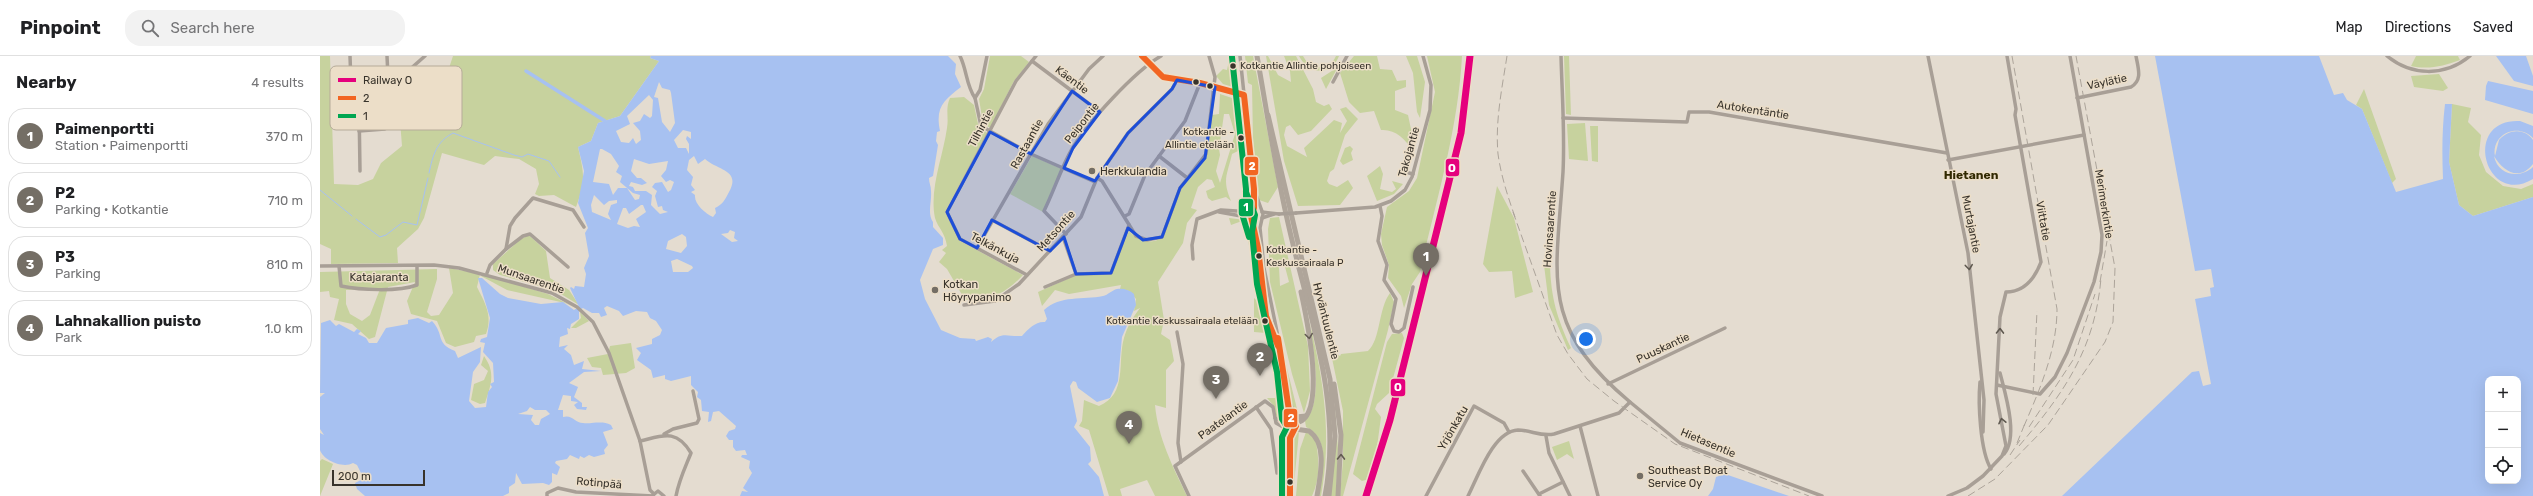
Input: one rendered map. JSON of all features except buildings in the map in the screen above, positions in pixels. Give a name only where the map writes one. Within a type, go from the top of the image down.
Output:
[{"type":"highway","name":"Hyväntuulentie","points":[[1257,56],[1266,107],[1324,350],[1332,392],[1334,459],[1329,496]]},
{"type":"highway","name":"Hyväntuulentie","points":[[1266,107],[1267,125],[1295,256],[1320,352],[1327,392],[1330,447],[1324,496]]},
{"type":"highway","points":[[1293,421],[1302,421],[1308,416],[1312,396],[1312,363],[1295,256]]},
{"type":"highway","points":[[1324,350],[1333,378],[1339,413],[1341,459],[1338,496]]},
{"type":"highway","points":[[1289,403],[1296,417],[1308,416]]},
{"type":"highway","points":[[1293,431],[1309,431],[1319,442],[1320,464],[1317,496]]},
{"type":"street","points":[[350,56],[350,66]]},
{"type":"street","points":[[387,56],[387,66]]},
{"type":"street","points":[[414,66],[425,56]]},
{"type":"street","points":[[960,56],[965,67],[968,87],[975,98],[981,126],[1031,154],[1064,168],[1102,181],[1126,216],[1134,233],[1143,240],[1162,237],[1180,188],[1186,177],[1206,154],[1215,77],[1209,56]]},
{"type":"street","points":[[975,98],[980,90],[987,56]]},
{"type":"street","name":"Tilhintie","points":[[947,212],[1016,81],[1036,56]]},
{"type":"street","name":"Rastaantie","points":[[977,248],[1048,124],[1072,91],[1102,56]]},
{"type":"street","points":[[1142,56],[1163,76],[1177,80],[1200,83],[1235,94],[1244,95]]},
{"type":"street","name":"Peipontie","points":[[1065,235],[1044,211],[1073,148],[1100,112],[1149,64],[1161,56]]},
{"type":"street","points":[[1240,56],[1254,189],[1252,219],[1257,234],[1264,297],[1278,346]]},
{"type":"street","points":[[1333,82],[1347,56]]},
{"type":"street","name":"Takojantie","points":[[1219,212],[1223,210],[1261,211],[1274,214],[1296,213],[1380,206],[1391,201],[1405,190],[1413,174],[1431,99],[1429,78],[1423,56]]},
{"type":"street","name":"Hovinsaarentie","points":[[1561,56],[1564,155],[1556,251],[1558,289],[1565,317],[1578,346],[1608,384],[1630,402]]},
{"type":"street","name":"Murtajantie","points":[[1928,56],[1968,253],[1981,374]]},
{"type":"street","name":"Viittatie","points":[[2002,456],[2006,446],[1996,394],[1999,370],[2000,317],[2006,292],[2013,292],[2031,281],[2041,262],[2020,147],[2007,56]]},
{"type":"street","name":"Merimerkintie","points":[[1997,385],[2003,385],[2040,394],[2044,392],[2067,353],[2096,277],[2102,236],[2070,56]]},
{"type":"street","name":"Väylätie","points":[[2077,98],[2131,87],[2137,84],[2140,76],[2136,56]]},
{"type":"street","points":[[2387,56],[2405,68],[2421,71],[2451,67],[2470,56]]},
{"type":"street","name":"Käentie","points":[[1032,61],[1100,112]]},
{"type":"street","name":"Metsontie","points":[[964,305],[995,301],[1013,290],[1050,251],[1084,212],[1096,180],[1128,133],[1172,89],[1177,80]]},
{"type":"street","points":[[1126,216],[1131,209],[1140,184],[1185,121],[1200,83]]},
{"type":"street","name":"Autokentäntie","points":[[1563,118],[1687,122],[1688,112],[1709,112],[1947,153]]},
{"type":"street","points":[[359,130],[360,171]]},
{"type":"street","points":[[1948,160],[2084,136]]},
{"type":"street","points":[[1159,156],[1186,177]]},
{"type":"street","points":[[1405,172],[1413,174]]},
{"type":"street","points":[[1254,189],[1261,211],[1264,268],[1293,421],[1290,496]]},
{"type":"street","points":[[506,249],[510,226],[533,198],[573,210],[584,227]]},
{"type":"street","points":[[1380,206],[1382,216],[1378,241],[1386,265],[1385,282],[1396,299],[1391,324],[1394,331],[1399,332],[1404,328],[1413,287]]},
{"type":"street","name":"Telkänkuja","points":[[947,212],[960,239],[1027,275]]},
{"type":"street","points":[[1193,259],[1192,245],[1195,223],[1202,216],[1219,212]]},
{"type":"street","name":"Takojantie","points":[[1219,212],[1252,219],[1261,219],[1274,214]]},
{"type":"street","points":[[992,220],[1050,251]]},
{"type":"street","points":[[1045,287],[1076,274],[1110,274],[1129,223]]},
{"type":"street","points":[[487,273],[490,265],[506,249],[523,236],[530,234],[568,267]]},
{"type":"street","points":[[1065,235],[1076,274]]},
{"type":"street","name":"Munsaarentie","points":[[320,266],[449,266],[487,273],[552,293],[577,307],[602,336],[640,441],[650,490],[653,495]]},
{"type":"street","name":"Katajaranta","points":[[339,266],[341,286],[372,289],[410,287],[417,285],[417,266]]},
{"type":"street","name":"Puuskantie","points":[[1608,384],[1724,328]]},
{"type":"street","points":[[1177,332],[1183,364],[1178,443],[1181,462]]},
{"type":"street","name":"Viittatie","points":[[1991,468],[2008,449],[2010,441],[2008,405],[1999,370]]},
{"type":"street","points":[[1948,496],[1967,488],[1991,468],[1985,459],[1979,396],[1981,374]]},
{"type":"street","points":[[1981,374],[1985,413],[1983,432]]},
{"type":"street","points":[[1283,428],[1285,422],[1287,387]]},
{"type":"street","points":[[640,441],[664,434],[673,429],[697,423],[699,419],[692,390]]},
{"type":"street","name":"Paatelantie","points":[[1189,496],[1175,466],[1263,402],[1268,402],[1273,407],[1276,423],[1283,428],[1285,432]]},
{"type":"street","points":[[1468,496],[1496,442],[1509,432],[1525,430],[1546,436],[1619,413],[1630,402]]},
{"type":"street","name":"Hietasentie","points":[[1630,402],[1680,442],[1822,496]]},
{"type":"street","name":"Yrjönkatu","points":[[1426,496],[1474,406],[1504,423],[1509,432]]},
{"type":"street","points":[[1256,407],[1272,429],[1277,473]]},
{"type":"street","points":[[1275,418],[1285,422],[1293,421]]},
{"type":"street","points":[[1580,426],[1598,496]]},
{"type":"street","points":[[1287,496],[1285,432],[1293,431]]},
{"type":"street","points":[[664,434],[679,441],[691,453],[686,470],[679,479],[676,496]]},
{"type":"street","points":[[1546,436],[1549,453],[1570,496]]},
{"type":"street","points":[[1523,471],[1539,495],[1563,482]]},
{"type":"street","name":"Rotinpää","points":[[547,496],[547,493],[558,488],[576,492],[653,495]]},
{"type":"street","points":[[653,495],[660,492],[664,496]]},
{"type":"highlighted area","points":[[1177,80],[1215,87],[1205,158],[1180,188],[1162,237],[1143,240],[1128,228],[1111,273],[1076,274],[1064,237],[1050,251],[992,220],[977,248],[960,239],[947,212],[990,132],[1031,154],[1072,91],[1100,112],[1073,148],[1064,168],[1095,181],[1128,133],[1172,89]]},
{"type":"green space","points":[[320,56],[330,56],[330,130],[332,130],[334,184],[358,185],[373,179],[381,163],[402,146],[401,130],[462,130],[462,66],[450,66],[453,56],[651,56],[650,58],[659,61],[620,116],[598,123],[591,141],[578,147],[583,171],[583,183],[576,207],[554,195],[539,196],[535,194],[539,184],[536,169],[519,159],[495,156],[484,165],[442,153],[424,218],[418,229],[397,248],[398,263],[331,264],[331,249],[320,244]]},
{"type":"green space","points":[[990,56],[1021,56],[1029,62],[1014,81],[990,128],[983,123],[979,99],[984,89]]},
{"type":"green space","points":[[1230,56],[1236,56],[1238,79],[1236,88],[1223,84],[1216,76],[1223,69],[1227,70]]},
{"type":"green space","points":[[1245,56],[1253,56],[1278,187],[1268,203],[1259,200],[1253,140],[1252,85],[1248,83]]},
{"type":"green space","points":[[1266,56],[1268,56],[1278,75],[1291,82],[1290,71],[1284,56],[1296,56],[1313,89],[1316,102],[1324,106],[1329,104],[1332,109],[1311,131],[1298,135],[1290,125],[1286,127],[1284,135],[1287,146],[1307,157],[1304,148],[1334,120],[1342,123],[1340,133],[1347,121],[1340,109],[1346,107],[1358,119],[1345,135],[1334,169],[1330,172],[1327,181],[1329,184],[1337,187],[1348,180],[1353,188],[1340,205],[1298,206],[1284,161]]},
{"type":"green space","points":[[1299,56],[1303,56],[1308,64],[1317,67],[1325,67],[1334,60],[1336,56],[1339,56],[1331,67],[1319,71],[1308,67]]},
{"type":"green space","points":[[1354,56],[1377,56],[1380,69],[1392,70],[1397,81],[1406,80],[1406,87],[1395,91],[1395,110],[1408,115],[1412,134],[1416,137],[1413,150],[1395,133],[1381,130],[1374,111],[1360,113],[1349,102],[1340,73]]},
{"type":"green space","points":[[1406,56],[1417,56],[1425,82],[1420,118],[1417,112],[1413,73]]},
{"type":"green space","points":[[1427,56],[1462,56],[1460,84],[1446,165],[1420,272],[1412,284],[1404,308],[1401,296],[1388,278],[1389,265],[1382,245],[1381,234],[1387,207],[1409,191],[1417,178],[1435,92]]},
{"type":"green space","points":[[1564,56],[1569,56],[1571,115],[1566,114]]},
{"type":"green space","points":[[2416,56],[2458,56],[2460,60],[2436,67],[2424,68],[2411,66]]},
{"type":"green space","points":[[1338,67],[1326,89],[1321,78]]},
{"type":"green space","points":[[2439,74],[2448,88],[2443,91],[2414,87],[2411,76]]},
{"type":"green space","points":[[2364,89],[2396,179],[2392,183],[2362,109],[2356,105]]},
{"type":"green space","points":[[1220,94],[1235,99],[1244,148],[1232,154],[1227,173],[1226,182],[1231,201],[1226,197],[1212,201],[1208,198],[1206,191],[1215,187],[1212,180],[1207,179],[1198,187],[1191,208],[1197,210],[1187,223],[1183,243],[1158,282],[1164,320],[1161,334],[1170,340],[1174,361],[1166,370],[1166,408],[1155,405],[1159,429],[1163,441],[1187,496],[1155,496],[1147,480],[1120,489],[1122,496],[1109,496],[1089,430],[1079,426],[1082,421],[1084,400],[1099,406],[1108,401],[1114,394],[1118,386],[1120,376],[1124,338],[1130,322],[1140,308],[1134,311],[1136,299],[1129,291],[1120,289],[1121,285],[1069,294],[1055,290],[1042,306],[1038,292],[1076,275],[1110,275],[1129,231],[1144,241],[1153,241],[1162,238],[1181,189],[1187,178],[1206,158],[1212,115],[1219,114]],"holes":[[[1224,114],[1229,114],[1235,134],[1220,183],[1216,171],[1220,155],[1219,149]]]},
{"type":"green space","points":[[964,97],[974,105],[978,124],[987,133],[945,212],[960,241],[1023,275],[1010,287],[997,295],[965,300],[947,269],[939,262],[946,253],[942,250],[947,246],[945,237],[935,218],[934,207],[935,184],[947,128],[947,109],[950,98]]},
{"type":"green space","points":[[2452,104],[2471,108],[2468,122],[2481,135],[2479,155],[2486,172],[2503,186],[2521,189],[2533,184],[2533,197],[2473,216],[2459,205],[2449,162]]},
{"type":"green space","points":[[1585,123],[1588,161],[1569,159],[1567,124]]},
{"type":"green space","points":[[1590,126],[1598,126],[1598,162],[1592,161]]},
{"type":"green space","points":[[1350,146],[1353,149],[1351,153],[1353,160],[1343,165],[1340,161],[1345,148]]},
{"type":"green space","points":[[1246,153],[1248,195],[1246,195],[1243,154]]},
{"type":"green space","points":[[1032,156],[1062,169],[1043,212],[1010,194]]},
{"type":"green space","points":[[1380,166],[1383,174],[1380,189],[1392,192],[1396,189],[1392,181],[1403,184],[1394,194],[1377,201],[1367,176]]},
{"type":"green space","points":[[1497,186],[1514,218],[1533,292],[1515,298],[1512,271],[1489,272],[1483,264]]},
{"type":"green space","points":[[1279,217],[1308,346],[1310,391],[1304,413],[1292,374],[1270,282],[1268,229],[1270,218]],"holes":[[[1284,263],[1289,282],[1280,286],[1279,267]]]},
{"type":"green space","points":[[1229,218],[1245,220],[1250,228],[1255,268],[1253,268],[1245,223],[1242,221],[1231,225]]},
{"type":"green space","points":[[529,235],[546,251],[550,278],[569,290],[579,305],[556,291],[500,275],[493,270],[493,264],[521,239]]},
{"type":"green space","points":[[1544,265],[1550,265],[1553,298],[1558,317],[1571,348],[1568,350],[1549,305]]},
{"type":"green space","points":[[449,268],[480,274],[477,287],[487,310],[489,321],[486,334],[476,336],[474,342],[455,347],[446,343],[437,321],[411,314],[407,301],[415,282],[388,287],[375,337],[369,339],[352,324],[334,320],[339,299],[330,297],[329,291],[320,292],[320,272],[437,269],[437,279],[427,312],[431,316],[439,315],[453,293]],"holes":[[[380,289],[370,315],[362,321],[350,314],[346,304],[346,290]]]},
{"type":"green space","points":[[482,274],[548,294],[576,308],[565,303],[507,290],[481,276]]},
{"type":"green space","points":[[1390,293],[1394,302],[1388,330],[1343,496],[1340,496],[1343,460],[1343,411],[1328,339],[1337,354],[1340,356],[1341,354],[1368,351],[1372,346],[1378,332],[1383,307]]},
{"type":"green space","points":[[1254,298],[1257,302],[1260,316],[1274,353],[1281,383],[1281,409],[1277,419],[1274,406],[1267,398],[1275,398],[1277,395],[1270,355],[1271,350],[1266,333],[1254,332]]},
{"type":"green space","points":[[580,312],[589,321],[576,328],[571,328],[581,318]]},
{"type":"green space","points":[[1310,324],[1323,388],[1325,410],[1326,453],[1321,496],[1318,496],[1323,457],[1322,448],[1314,432],[1306,427],[1305,421],[1311,412],[1316,389],[1315,361]]},
{"type":"green space","points":[[1402,333],[1404,338],[1389,393],[1377,404],[1375,409],[1381,417],[1377,447],[1369,479],[1362,481],[1353,474],[1387,342],[1392,334]]},
{"type":"green space","points":[[631,343],[635,368],[626,373],[603,375],[601,368],[592,367],[587,358],[608,354],[610,346]]},
{"type":"green space","points":[[1282,348],[1298,413],[1291,403]]},
{"type":"green space","points":[[484,356],[490,368],[491,379],[485,403],[480,404],[471,400],[474,384],[484,380],[488,371],[481,365]]},
{"type":"green space","points":[[1335,409],[1338,449],[1336,496],[1330,496]]},
{"type":"green space","points":[[1299,432],[1294,484],[1292,435]]},
{"type":"green space","points":[[1306,432],[1315,437],[1318,459],[1317,482],[1312,496],[1296,496],[1300,449]]},
{"type":"green space","points":[[1569,441],[1574,459],[1567,454],[1557,460],[1552,447]]},
{"type":"green space","points":[[322,459],[333,464],[320,496],[320,461]]},
{"type":"water","points":[[651,56],[948,56],[956,64],[955,74],[961,87],[946,100],[940,110],[940,131],[937,132],[936,141],[938,145],[933,176],[929,178],[931,189],[930,215],[933,222],[933,227],[943,238],[943,245],[933,249],[920,280],[925,299],[941,330],[960,338],[975,339],[976,341],[988,337],[992,339],[991,342],[1005,335],[1022,336],[1035,324],[1045,322],[1047,319],[1044,310],[1057,302],[1103,296],[1117,289],[1130,291],[1134,294],[1136,305],[1122,337],[1118,381],[1110,398],[1097,402],[1078,388],[1076,382],[1073,381],[1070,386],[1077,421],[1074,427],[1090,447],[1091,461],[1088,464],[1099,477],[1104,496],[740,496],[742,491],[748,492],[743,488],[752,473],[749,468],[750,461],[741,457],[742,455],[747,455],[745,450],[736,451],[733,447],[733,440],[729,440],[726,436],[729,431],[735,429],[736,426],[719,411],[713,412],[711,421],[708,422],[709,412],[702,411],[701,400],[697,397],[698,392],[691,385],[691,376],[671,381],[665,379],[665,375],[653,378],[651,370],[637,360],[641,353],[636,348],[652,344],[652,339],[660,335],[662,330],[656,321],[650,318],[647,312],[636,311],[623,316],[619,311],[607,306],[604,308],[607,315],[601,317],[599,313],[592,313],[583,308],[579,310],[579,319],[571,324],[570,329],[567,328],[568,334],[560,337],[559,347],[568,345],[564,349],[571,355],[574,365],[584,361],[582,369],[601,371],[584,372],[569,383],[578,387],[574,397],[582,403],[582,407],[587,407],[586,410],[577,409],[574,405],[578,402],[571,401],[571,396],[563,395],[558,410],[563,410],[563,417],[569,417],[580,423],[601,422],[611,425],[613,429],[603,432],[608,445],[604,450],[605,454],[594,457],[589,455],[584,458],[580,456],[579,459],[570,455],[567,459],[556,461],[555,463],[560,467],[557,475],[552,473],[552,482],[549,485],[543,483],[522,484],[516,473],[515,483],[509,487],[509,493],[503,496],[365,496],[357,489],[355,483],[361,480],[362,475],[357,465],[353,463],[344,465],[329,460],[320,450],[320,433],[324,435],[320,429],[320,397],[325,393],[320,393],[321,323],[330,320],[336,326],[339,324],[354,332],[357,329],[361,331],[358,334],[366,338],[369,343],[377,343],[386,328],[408,324],[408,320],[418,318],[429,323],[432,321],[438,330],[442,342],[455,351],[458,358],[481,347],[480,362],[473,372],[469,401],[475,408],[486,407],[488,392],[492,387],[490,384],[494,382],[493,363],[483,352],[485,343],[480,342],[481,339],[487,337],[490,318],[478,278],[482,278],[500,294],[508,298],[541,304],[563,302],[574,310],[579,307],[570,288],[571,287],[574,289],[575,286],[584,287],[586,274],[584,268],[589,256],[585,233],[588,228],[578,203],[584,171],[578,147],[591,141],[598,123],[620,116],[659,61],[650,58]],"holes":[[[659,82],[662,88],[670,90],[671,93],[675,123],[670,132],[662,122],[658,98],[654,97]],[[649,95],[653,100],[652,116],[650,118],[644,114],[640,121],[633,123],[640,131],[641,140],[636,144],[633,138],[629,143],[621,142],[616,131],[630,124],[627,116]],[[683,130],[691,132],[691,139],[687,136],[686,139],[689,144],[689,154],[686,148],[678,148],[674,140]],[[600,149],[611,154],[619,166],[616,172],[622,176],[620,182],[633,193],[640,195],[639,199],[635,200],[627,188],[618,188],[613,195],[609,184],[593,182]],[[694,156],[698,164],[705,159],[730,175],[732,185],[723,202],[715,208],[716,213],[713,217],[696,202],[695,195],[691,192],[695,190],[691,185],[693,177],[687,170],[689,160]],[[634,159],[649,164],[668,161],[666,170],[661,176],[666,182],[670,180],[674,182],[671,190],[668,192],[662,182],[655,183],[652,187],[657,191],[655,196],[658,207],[662,206],[663,210],[668,212],[660,214],[651,205],[652,195],[646,191],[635,191],[633,187],[629,186],[631,182],[642,185],[647,183],[641,178],[637,178],[631,171]],[[594,195],[604,205],[609,201],[617,200],[617,203],[611,205],[608,214],[611,220],[592,212],[591,205]],[[643,205],[646,212],[636,219],[640,227],[634,226],[628,228],[617,224],[623,208],[626,208],[629,214]],[[730,230],[735,232],[734,238],[738,241],[732,242],[721,234],[728,233]],[[682,234],[686,237],[687,246],[681,253],[666,249],[668,241]],[[677,259],[692,266],[693,268],[688,272],[673,272],[671,261]],[[530,407],[535,410],[546,410],[550,414],[541,419],[539,425],[535,425],[531,420],[533,415],[518,414],[527,411]]]},
{"type":"water","points":[[2155,56],[2319,56],[2334,95],[2343,93],[2347,100],[2362,109],[2396,192],[2443,179],[2442,141],[2445,104],[2452,104],[2449,162],[2459,205],[2473,216],[2533,197],[2533,496],[2062,496],[2192,372],[2199,371],[2203,386],[2211,384],[2195,299],[2211,296],[2210,288],[2214,287],[2211,269],[2195,271]]},
{"type":"water","points":[[2496,56],[2526,56],[2533,76],[2533,86],[2514,81]]},
{"type":"water","points":[[2488,81],[2533,91],[2533,114],[2485,100]]},
{"type":"water","points":[[2520,121],[2533,126],[2533,138],[2527,133],[2516,131],[2525,133],[2533,140],[2533,164],[2528,169],[2517,173],[2512,172],[2502,166],[2494,156],[2496,163],[2500,168],[2510,174],[2522,173],[2533,167],[2533,179],[2516,185],[2502,182],[2492,173],[2486,160],[2486,146],[2490,133],[2502,124]],"holes":[[[2516,131],[2503,136],[2499,140],[2495,156],[2495,148],[2497,142],[2501,136],[2507,133]]]},
{"type":"water","points":[[1725,474],[1789,496],[1708,496],[1713,489],[1716,477]]},
{"type":"waterway","points":[[526,71],[605,121]]},
{"type":"waterway","points":[[429,173],[436,150],[439,145],[453,133],[514,155],[522,157],[528,154],[549,161],[560,177]]},
{"type":"waterway","points":[[356,219],[380,237],[386,235],[403,222],[417,225],[428,178]]},
{"type":"waterway","points":[[320,190],[352,216]]},
{"type":"railway","points":[[1507,56],[1497,130],[1497,142],[1501,170],[1515,217]]},
{"type":"railway","points":[[2012,56],[2057,309],[2051,354],[2036,398],[2024,426]]},
{"type":"railway","points":[[1968,496],[1995,479],[2048,425],[2105,342],[2113,322],[2115,268],[2076,56]]},
{"type":"railway","points":[[1513,212],[1557,335],[1568,354],[1587,379],[1614,401],[1675,444],[1809,496]]},
{"type":"railway","points":[[2100,282],[2107,241]]},
{"type":"railway","points":[[2019,446],[2050,407],[2075,369],[2092,327],[2098,303],[2101,278]]},
{"type":"railway","points":[[2029,427],[2073,360],[2095,294]]},
{"type":"railway","points":[[2033,395],[2037,311]]},
{"type":"railway","points":[[2017,443],[2026,421]]},
{"type":"railway","points":[[2010,455],[2020,440]]},
{"type":"rail line","name":"O","points":[[1366,496],[1390,420],[1461,133],[1470,56]]},
{"type":"transit line","name":"2","points":[[1142,56],[1163,77],[1200,83],[1244,95],[1254,189],[1254,208],[1251,216],[1258,248],[1266,316],[1278,346]]},
{"type":"transit line","name":"1","points":[[1232,57],[1246,189],[1246,207],[1243,217],[1249,237]]},
{"type":"transit line","name":"1","points":[[1246,192],[1255,215],[1252,232],[1257,284],[1277,372],[1282,419],[1287,427],[1282,437],[1282,496]]},
{"type":"transit line","name":"2","points":[[1278,338],[1290,417],[1296,426],[1290,438],[1290,496]]},
{"type":"place","name":"Kotkantie Allintie pohjoiseen","points":[[1233,66]]},
{"type":"place","name":"Kotkantie - Allintie etelään","points":[[1241,138]]},
{"type":"place","name":"Herkkulandia","points":[[1092,171]]},
{"type":"place","name":"Kotkantie - Keskussairaala P","points":[[1259,256]]},
{"type":"place","name":"Paimenportti","points":[[1426,276]]},
{"type":"place","name":"Kotkan Höyrypanimo","points":[[935,290]]},
{"type":"place","name":"Kotkantie Keskussairaala etelään","points":[[1265,321]]},
{"type":"place","name":"P2","points":[[1260,376]]},
{"type":"place","name":"P3","points":[[1216,399]]},
{"type":"place","name":"Lahnakallion puisto","points":[[1129,444]]},
{"type":"place","name":"Southeast Boat Service Oy","points":[[1640,476]]},
{"type":"district","name":"Hietanen","points":[[1971,175]]}]
